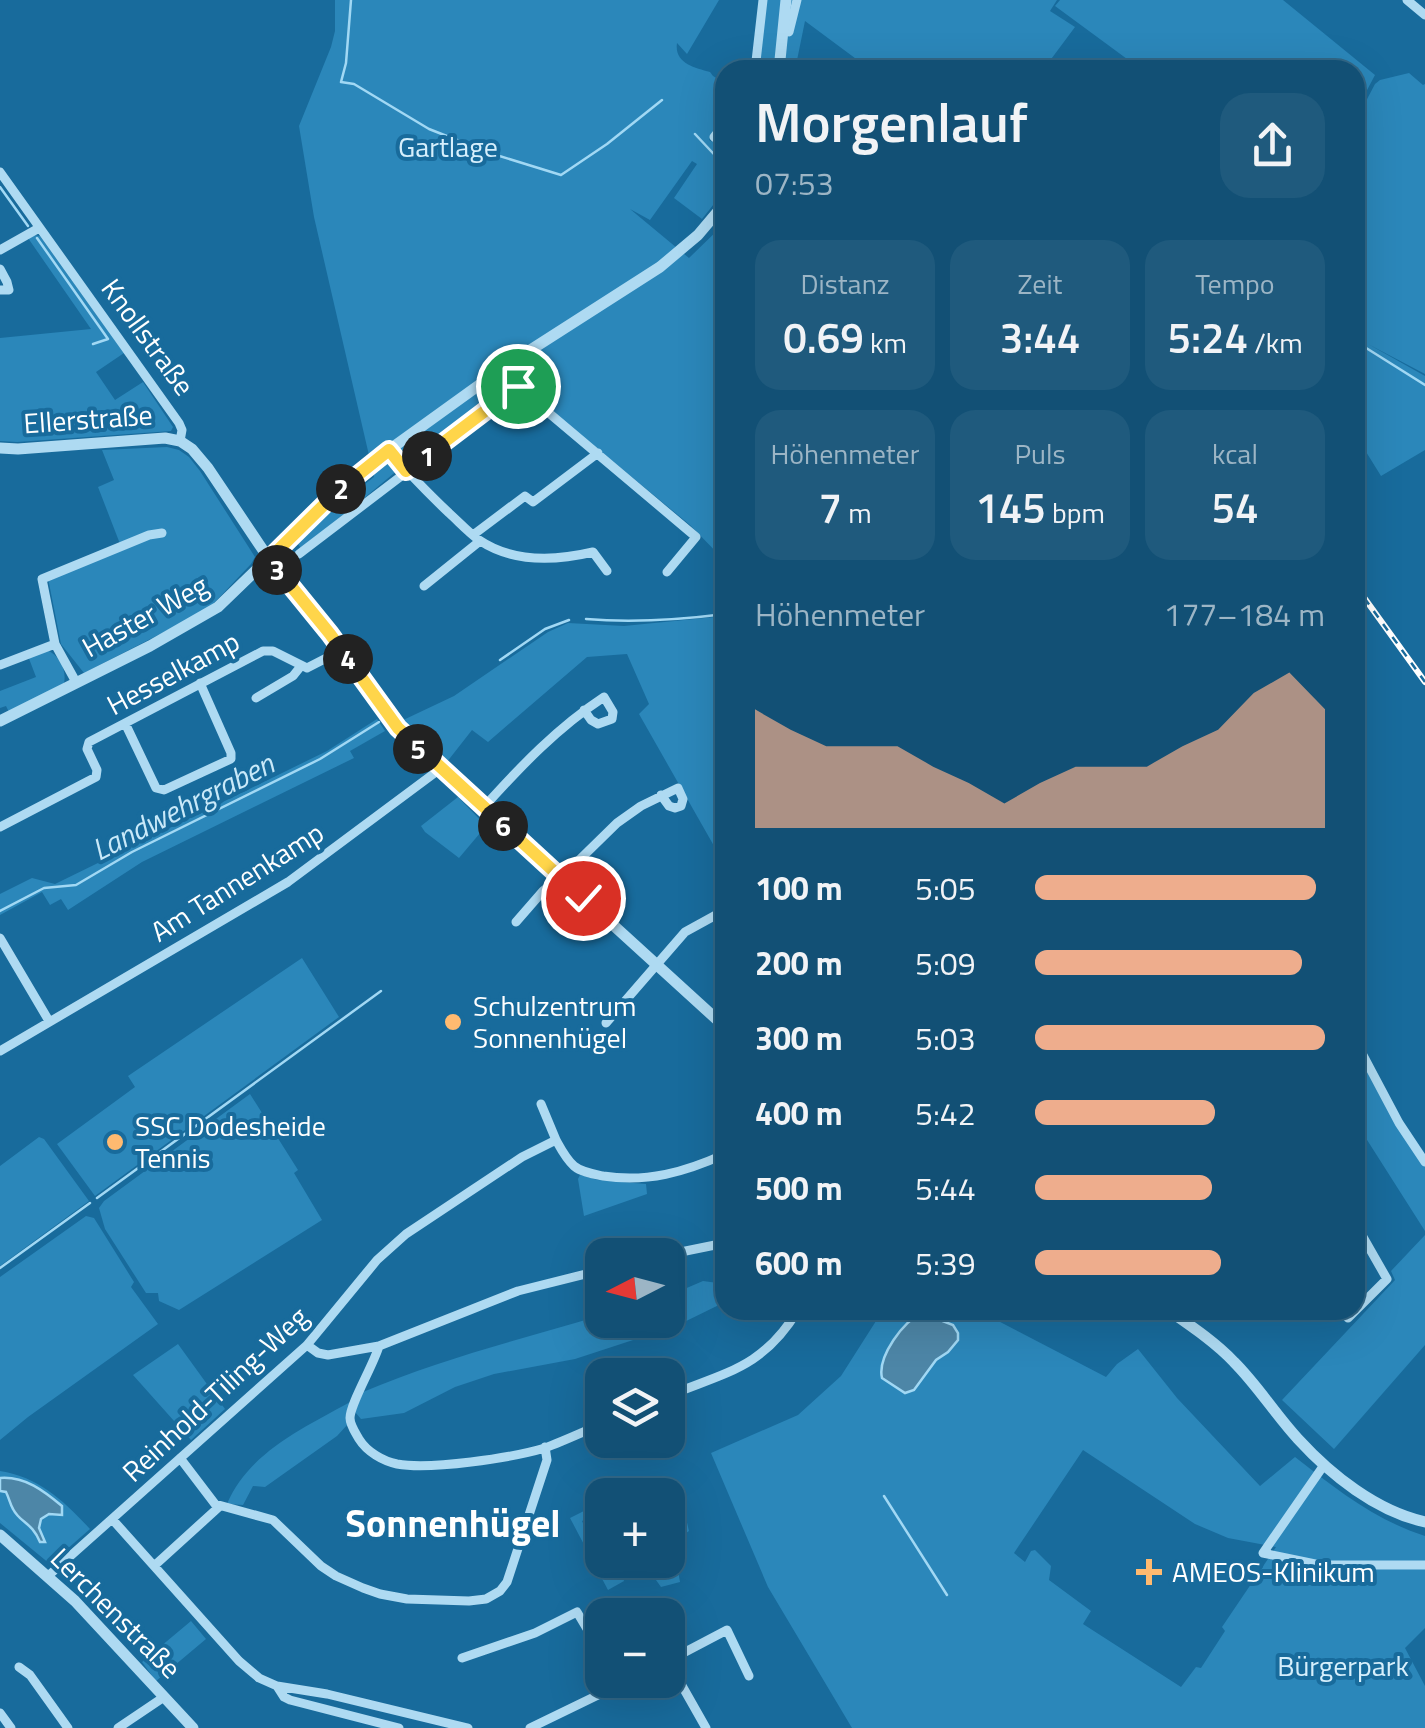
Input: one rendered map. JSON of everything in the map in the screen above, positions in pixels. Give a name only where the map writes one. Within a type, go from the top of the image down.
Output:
[{"type":"street","points":[[756,60],[763,0]]},
{"type":"street","points":[[780,60],[786,0]]},
{"type":"street","points":[[789,32],[797,0]]},
{"type":"street","points":[[1407,0],[1425,15]]},
{"type":"street","name":"Knollstraße","points":[[0,172],[179,423],[180,441],[208,468],[269,559],[342,650],[393,723],[715,1018]]},
{"type":"street","name":"Haster Weg","points":[[0,721],[204,617],[338,491],[389,450],[507,365],[660,267],[715,215]]},
{"type":"street","points":[[0,250],[39,228]]},
{"type":"street","points":[[0,269],[9,290],[0,290]]},
{"type":"street","points":[[300,554],[521,382],[696,537],[667,572]]},
{"type":"street","name":"Ellerstraße","points":[[0,448],[165,438],[180,441]]},
{"type":"street","points":[[389,450],[476,538],[514,554],[537,558],[567,558],[594,552],[606,571]]},
{"type":"street","points":[[424,586],[525,496],[532,502],[598,453]]},
{"type":"street","points":[[76,682],[55,644],[42,579],[162,533]]},
{"type":"street","points":[[0,665],[55,644]]},
{"type":"street","name":"Hesselkamp","points":[[0,828],[96,778],[97,770],[87,749],[89,742],[124,723],[264,650],[302,666]]},
{"type":"street","points":[[256,698],[293,676],[302,666],[314,666],[342,650]]},
{"type":"street","points":[[124,723],[156,788],[164,790],[232,760],[200,683]]},
{"type":"street","points":[[484,807],[530,757],[584,710]]},
{"type":"street","name":"Am Tannenkamp","points":[[0,1051],[288,882],[440,769]]},
{"type":"street","points":[[516,922],[543,891],[617,823],[661,795]]},
{"type":"street","points":[[606,1024],[685,932],[715,916]]},
{"type":"street","points":[[1,941],[49,1021]]},
{"type":"street","points":[[1365,1059],[1399,1124],[1425,1162]]},
{"type":"street","points":[[542,1104],[556,1140],[578,1170],[619,1178],[648,1178],[673,1174],[715,1158]]},
{"type":"street","name":"Reinhold-Tiling-Weg","points":[[48,1576],[307,1345],[377,1260],[406,1234],[522,1157],[556,1140]]},
{"type":"street","points":[[1365,1242],[1387,1280],[1365,1301]]},
{"type":"street","points":[[685,1251],[715,1245]]},
{"type":"street","points":[[307,1345],[328,1355],[379,1346],[518,1291],[585,1274]]},
{"type":"street","points":[[685,1389],[760,1356],[792,1320]]},
{"type":"street","points":[[1182,1320],[1231,1358],[1324,1465],[1380,1504],[1425,1522]]},
{"type":"street","points":[[379,1346],[350,1414],[364,1446],[397,1464],[460,1462],[545,1448],[585,1431]]},
{"type":"street","points":[[180,1458],[212,1500],[220,1506],[273,1520],[336,1576],[380,1594],[468,1601],[486,1599],[500,1592],[507,1582],[546,1460],[545,1448]]},
{"type":"street","points":[[1324,1465],[1262,1553],[1320,1564],[1425,1565]]},
{"type":"street","points":[[154,1566],[220,1506]]},
{"type":"street","points":[[112,1519],[239,1661],[260,1678],[277,1686],[468,1728]]},
{"type":"street","name":"Lerchenstraße","points":[[0,1536],[96,1622],[193,1728]]},
{"type":"street","points":[[462,1658],[535,1633],[577,1612],[585,1625]]},
{"type":"street","points":[[685,1652],[727,1630],[749,1676]]},
{"type":"street","points":[[20,1667],[68,1728]]},
{"type":"street","points":[[277,1686],[290,1700],[400,1728]]},
{"type":"street","points":[[685,1691],[706,1728]]},
{"type":"street","points":[[118,1728],[164,1697]]},
{"type":"street","points":[[530,1728],[592,1698]]},
{"type":"street","points":[[0,1712],[10,1728]]},
{"type":"street","points":[[560,1715],[566,1728]]},
{"type":"green space","name":"Gartlage","points":[[335,0],[719,0],[687,54],[677,43],[686,64],[715,77],[715,132],[709,140],[715,140],[715,203],[702,219],[674,198],[697,164],[692,161],[650,220],[630,209],[689,258],[715,233],[715,551],[690,525],[519,384],[399,469],[302,550],[298,544],[325,515],[374,477],[314,217],[299,126],[335,31]]},
{"type":"green space","points":[[766,0],[1057,0],[1050,11],[1075,27],[1050,60],[858,60],[805,21],[797,60],[759,60]]},
{"type":"green space","points":[[1060,0],[1283,0],[1357,60],[1128,60],[1055,6]]},
{"type":"green space","points":[[1365,67],[1375,75],[1365,94]]},
{"type":"green space","points":[[1409,73],[1425,84],[1425,374],[1368,344],[1425,376],[1425,450],[1381,476],[1365,450],[1365,103],[1380,80]]},
{"type":"green space","points":[[40,236],[124,353],[96,372],[115,400],[143,382],[173,427],[171,431],[0,441],[0,338],[91,329],[28,238]]},
{"type":"green space","points":[[167,447],[189,457],[255,557],[201,613],[84,673],[61,644],[48,578],[122,549],[98,487],[114,480],[102,450]]},
{"type":"green space","points":[[715,617],[715,848],[639,714],[649,704],[627,654],[587,657],[488,742],[472,730],[443,767],[399,722],[454,696],[548,632],[568,623],[624,626]]},
{"type":"green space","points":[[47,650],[61,664],[64,683],[9,712],[6,706],[0,708],[0,691],[36,677],[28,656]]},
{"type":"green space","points":[[377,719],[385,731],[350,751],[354,758],[142,862],[68,910],[61,899],[50,905],[42,892],[0,915],[0,894],[32,878],[55,884],[327,751]]},
{"type":"green space","points":[[458,797],[486,826],[459,858],[421,826]]},
{"type":"green space","points":[[302,958],[339,1017],[95,1196],[57,1144],[135,1087],[128,1076]]},
{"type":"green space","points":[[1365,1063],[1425,1167],[1425,1231],[1365,1137]]},
{"type":"green space","points":[[250,1094],[298,1170],[294,1173],[322,1220],[179,1310],[159,1301],[158,1293],[146,1293],[105,1229],[99,1208]]},
{"type":"green space","points":[[39,1137],[89,1201],[0,1266],[0,1166]]},
{"type":"green space","points":[[580,1175],[646,1184],[647,1194],[584,1216]]},
{"type":"green space","points":[[86,1216],[94,1218],[134,1282],[131,1287],[158,1324],[0,1440],[0,1277]]},
{"type":"green space","points":[[1425,1235],[1425,1345],[1334,1449],[1282,1400],[1357,1320],[1365,1320],[1365,1312],[1395,1280],[1391,1271]]},
{"type":"green space","points":[[703,1281],[715,1283],[715,1307],[685,1322],[685,1289]]},
{"type":"green space","points":[[585,1320],[585,1338],[639,1338],[575,1359],[494,1374],[455,1387],[404,1413],[361,1419],[355,1412],[363,1392]]},
{"type":"green space","name":"Bürgerpark","points":[[877,1320],[996,1320],[1106,1377],[1138,1349],[1177,1398],[1260,1486],[1295,1457],[1373,1512],[1425,1536],[1425,1628],[1405,1648],[1425,1686],[1425,1728],[852,1728],[768,1587],[711,1453],[798,1415],[841,1376]],"holes":[[[1083,1450],[1195,1524],[1228,1538],[1276,1547],[1222,1627],[1225,1631],[1201,1668],[1196,1667],[1181,1687],[1083,1624],[1091,1611],[1049,1580],[1051,1566],[1035,1550],[1025,1562],[1014,1553]]]},
{"type":"green space","points":[[178,1344],[225,1409],[191,1440],[133,1375]]},
{"type":"green space","points":[[350,1402],[348,1424],[337,1436],[265,1487],[253,1486],[243,1505],[227,1504],[263,1456]]},
{"type":"green space","points":[[0,1471],[27,1479],[50,1492],[90,1529],[50,1564],[0,1523],[0,1491],[6,1492],[19,1517],[30,1523],[37,1534],[41,1532],[42,1519],[56,1514],[62,1506],[26,1482],[0,1478]]},
{"type":"green space","points":[[585,1510],[585,1546],[570,1518]]},
{"type":"green space","points":[[602,1578],[623,1578],[624,1581],[608,1590]]},
{"type":"green space","points":[[679,1578],[680,1582],[661,1587],[656,1580]]},
{"type":"green space","points":[[191,1621],[206,1639],[156,1681],[142,1662]]},
{"type":"shaded area","points":[[940,1320],[953,1325],[958,1340],[936,1360],[914,1390],[905,1393],[882,1378],[882,1369],[893,1340],[907,1323]]},
{"type":"shaded area","points":[[0,1478],[26,1482],[62,1506],[62,1515],[49,1514],[41,1519],[39,1528],[45,1542],[40,1542],[16,1514],[6,1492],[0,1491]]},
{"type":"waterway","points":[[351,0],[341,82],[354,84],[429,129],[490,153],[561,175],[662,100]]},
{"type":"waterway","points":[[695,134],[715,155]]},
{"type":"waterway","points":[[0,187],[28,226]]},
{"type":"waterway","points":[[37,238],[108,339],[93,344]]},
{"type":"waterway","points":[[1365,347],[1425,385]]},
{"type":"waterway","name":"Landwehrgraben","points":[[586,619],[656,620],[715,615]]},
{"type":"waterway","name":"Landwehrgraben","points":[[500,660],[545,629],[569,620]]},
{"type":"waterway","name":"Landwehrgraben","points":[[0,911],[44,888],[76,885],[132,852],[320,759],[379,722]]},
{"type":"waterway","points":[[97,1198],[381,991]]},
{"type":"waterway","points":[[0,1268],[90,1203]]},
{"type":"waterway","points":[[884,1496],[947,1595]]},
{"type":"railway","points":[[1365,599],[1425,682]]},
{"type":"place","name":"Schulzentrum Sonnenhügel","points":[[453,1022]]},
{"type":"place","name":"SSC Dodesheide Tennis","points":[[115,1142]]},
{"type":"place","name":"AMEOS-Klinikum","points":[[1149,1572]]},
{"type":"district","name":"Sonnenhügel","points":[[453,1524]]},
{"type":"route","points":[[518,386],[406,471],[389,450],[338,491],[269,559],[398,728],[583,898]]}]
